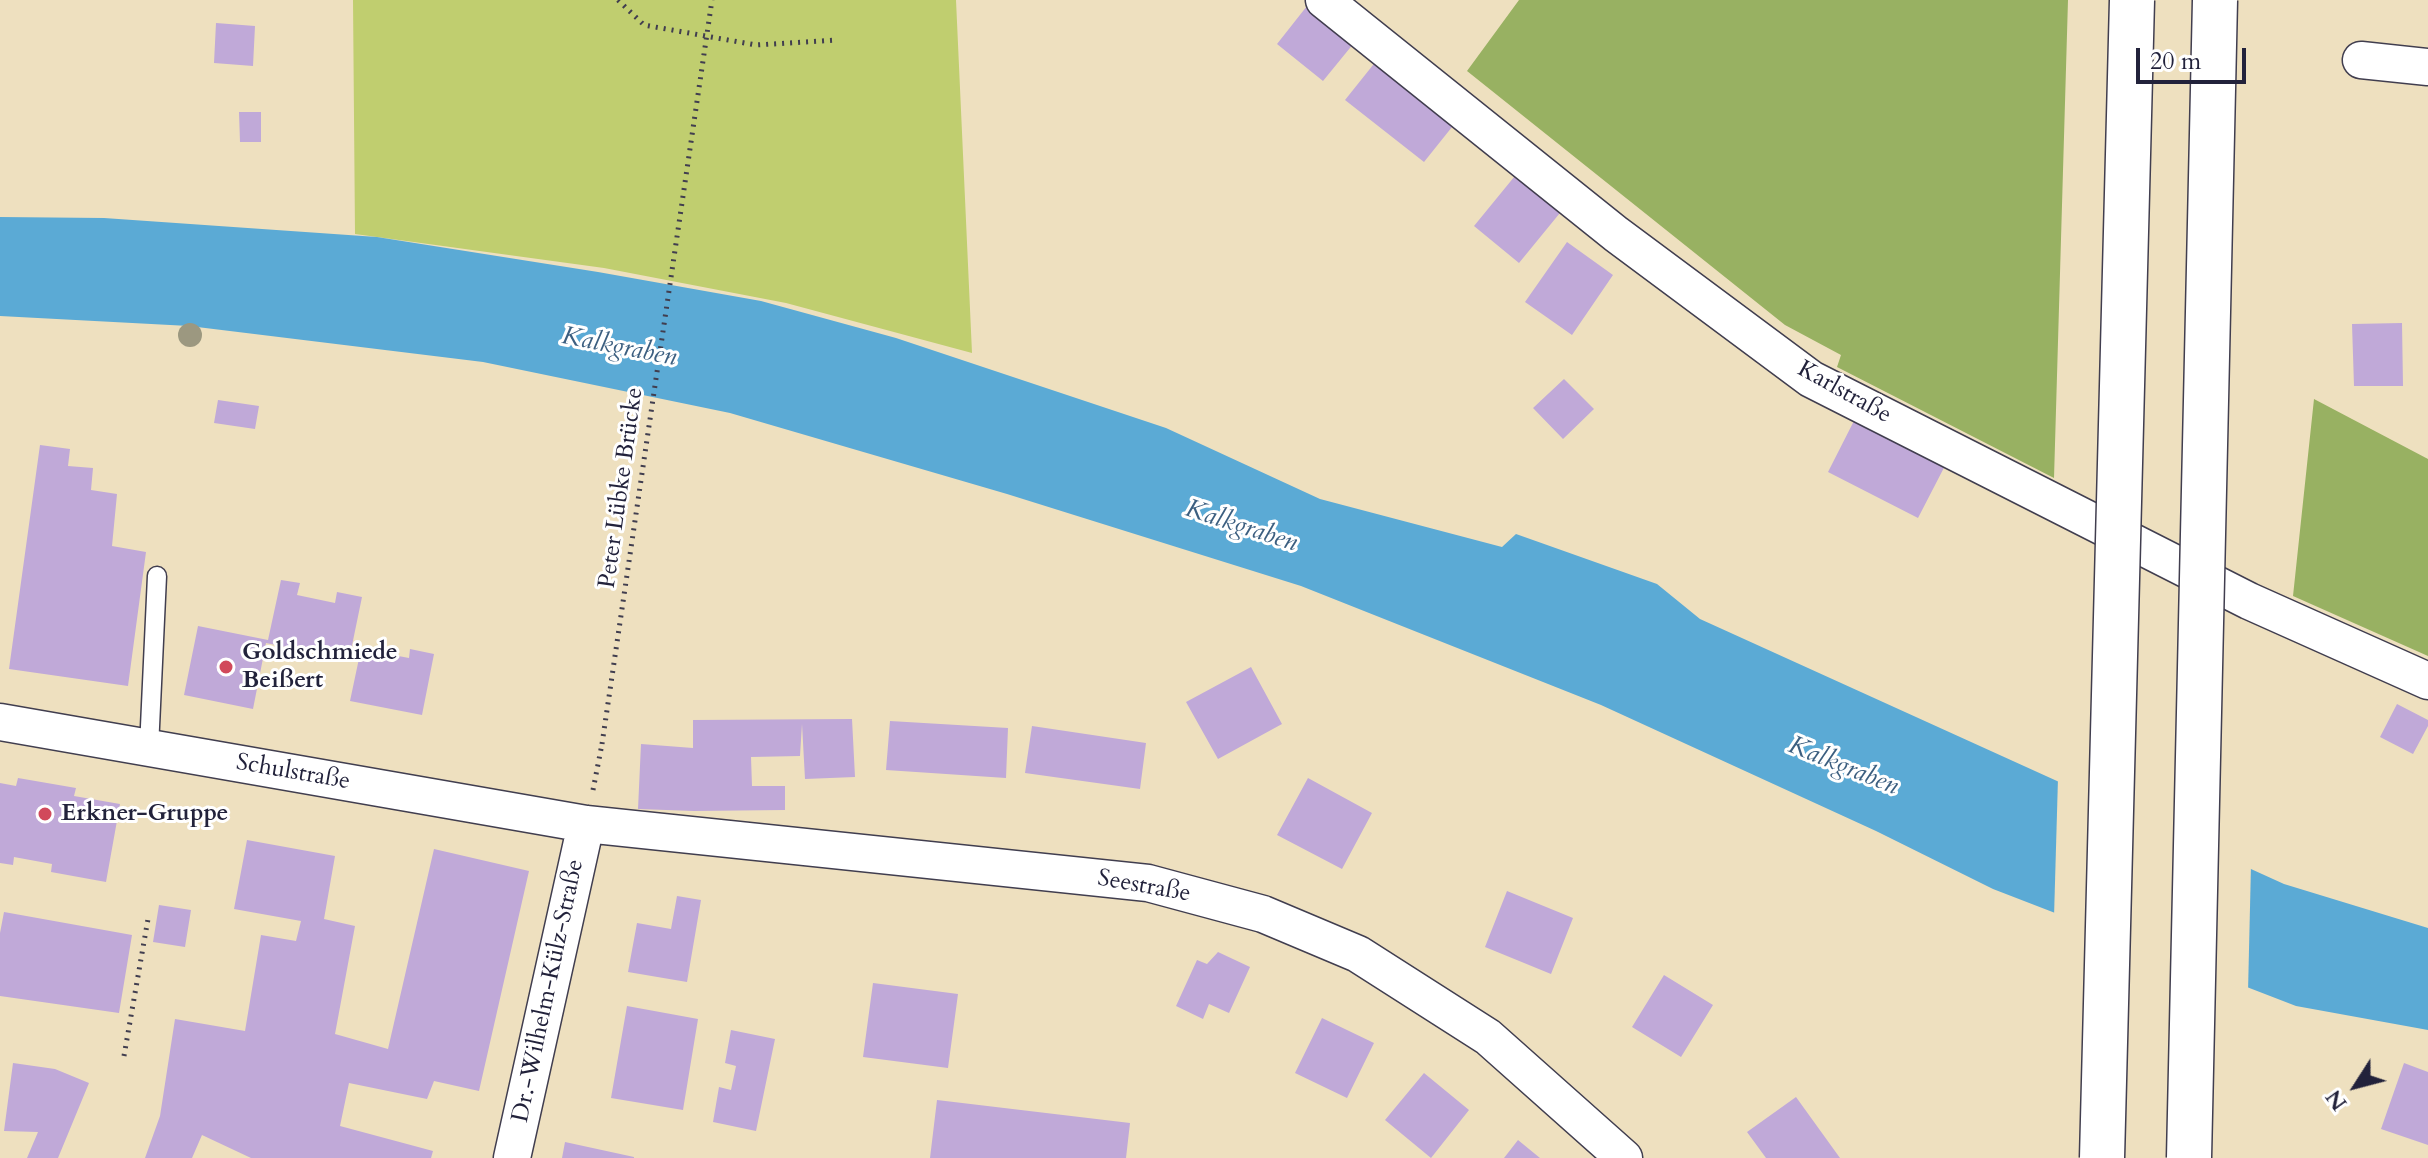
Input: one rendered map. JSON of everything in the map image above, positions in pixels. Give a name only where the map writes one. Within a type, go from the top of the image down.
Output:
[{"type":"highway","points":[[2102,1158],[2132,0]]},
{"type":"highway","points":[[2189,1158],[2215,0]]},
{"type":"street","name":"Karlstraße","points":[[1324,0],[1616,234],[1811,379],[2249,601],[2428,681]]},
{"type":"street","points":[[2361,60],[2428,67]]},
{"type":"street","name":"Schulstraße","points":[[0,722],[586,824]]},
{"type":"street","name":"Dr.-Wilhelm-Külz-Straße","points":[[512,1158],[586,824]]},
{"type":"street","name":"Seestraße","points":[[586,824],[1148,883],[1263,914],[1358,954],[1488,1037],[1624,1158]]},
{"type":"lane","points":[[149,748],[157,576]]},
{"type":"path","points":[[618,0],[644,25],[756,45],[837,40]]},
{"type":"path","name":"Peter Lübke Brücke","points":[[586,824],[602,744],[712,0]]},
{"type":"path","points":[[124,1056],[148,919]]},
{"type":"green space","points":[[353,0],[956,0],[972,353],[786,303],[604,268],[355,234]]},
{"type":"green space","points":[[1519,0],[2068,0],[2054,478],[1837,367],[1841,355],[1785,325],[1467,71]]},
{"type":"green space","points":[[2314,399],[2428,459],[2428,656],[2293,596]]},
{"type":"water","name":"Kalkgraben","points":[[0,217],[104,218],[377,237],[761,301],[896,338],[1166,428],[1320,499],[1502,547],[1516,534],[1657,584],[1700,619],[2284,884],[2428,928],[2428,1030],[2296,1006],[1993,889],[1876,831],[1601,705],[1301,586],[1007,494],[730,413],[483,362],[189,326],[0,316]]},
{"type":"pier","points":[[2058,778],[2251,865],[2248,992],[2054,917]]},
{"type":"building","points":[[1307,6],[1354,43],[1323,81],[1277,44]]},
{"type":"building","points":[[216,23],[255,26],[253,66],[214,63]]},
{"type":"building","points":[[1377,60],[1456,122],[1424,162],[1345,100]]},
{"type":"building","points":[[239,112],[261,112],[261,142],[240,142]]},
{"type":"building","points":[[1519,171],[1564,208],[1519,263],[1474,226]]},
{"type":"building","points":[[1567,242],[1613,275],[1572,335],[1525,302]]},
{"type":"building","points":[[2402,323],[2403,386],[2354,386],[2352,324]]},
{"type":"building","points":[[1564,379],[1594,409],[1563,439],[1533,408]]},
{"type":"building","points":[[218,400],[259,406],[255,429],[214,423]]},
{"type":"building","points":[[1859,411],[1949,458],[1918,518],[1828,472]]},
{"type":"building","points":[[40,445],[70,449],[68,466],[93,468],[91,490],[117,494],[112,546],[146,552],[128,686],[9,669]]},
{"type":"building","points":[[281,580],[300,583],[297,595],[335,603],[337,592],[362,597],[349,660],[266,643],[253,709],[184,695],[198,626],[268,640]]},
{"type":"building","points":[[361,649],[409,658],[410,649],[434,654],[422,715],[350,701]]},
{"type":"building","points":[[1251,667],[1282,724],[1218,759],[1186,702]]},
{"type":"building","points":[[2397,704],[2428,720],[2428,726],[2413,754],[2380,737]]},
{"type":"building","points":[[852,719],[855,777],[805,779],[802,724],[800,756],[751,757],[752,786],[785,786],[785,810],[638,809],[641,744],[693,748],[693,720]]},
{"type":"building","points":[[890,721],[1008,728],[1006,778],[886,770]]},
{"type":"building","points":[[1032,726],[1146,743],[1140,789],[1025,773]]},
{"type":"building","points":[[18,778],[76,788],[74,796],[120,804],[106,882],[51,872],[52,864],[14,857],[13,865],[0,863],[0,783],[16,786]]},
{"type":"building","points":[[1308,778],[1372,813],[1342,869],[1277,835]]},
{"type":"building","points":[[247,840],[335,856],[324,919],[355,926],[335,1034],[388,1049],[434,849],[529,871],[479,1091],[434,1081],[427,1099],[349,1083],[340,1126],[433,1151],[431,1158],[251,1158],[202,1135],[192,1158],[145,1158],[160,1116],[175,1019],[245,1031],[261,935],[296,941],[301,921],[234,909]]},
{"type":"building","points":[[1507,891],[1573,918],[1551,974],[1485,947]]},
{"type":"building","points":[[677,896],[701,900],[687,982],[628,972],[637,923],[671,929]]},
{"type":"building","points":[[159,905],[191,910],[185,947],[153,942]]},
{"type":"building","points":[[4,912],[132,935],[119,1013],[0,996],[0,933]]},
{"type":"building","points":[[1218,952],[1250,967],[1229,1013],[1209,1004],[1203,1019],[1176,1006],[1197,960],[1207,964]]},
{"type":"building","points":[[1664,975],[1713,1005],[1681,1057],[1632,1027]]},
{"type":"building","points":[[873,983],[958,994],[948,1068],[863,1057]]},
{"type":"building","points":[[627,1006],[698,1019],[683,1110],[611,1098]]},
{"type":"building","points":[[1322,1018],[1374,1043],[1347,1098],[1295,1073]]},
{"type":"building","points":[[731,1030],[775,1039],[756,1131],[713,1122],[719,1087],[731,1090],[736,1066],[725,1063]]},
{"type":"building","points":[[13,1063],[55,1069],[89,1083],[58,1158],[27,1158],[38,1132],[4,1131]]},
{"type":"building","points":[[2404,1063],[2428,1072],[2428,1145],[2381,1129]]},
{"type":"building","points":[[1424,1073],[1469,1110],[1431,1158],[1385,1120]]},
{"type":"building","points":[[1796,1097],[1840,1158],[1766,1158],[1747,1132]]},
{"type":"building","points":[[937,1100],[1130,1123],[1126,1158],[930,1158]]},
{"type":"building","points":[[1518,1140],[1540,1158],[1504,1158]]},
{"type":"building","points":[[565,1142],[634,1157],[634,1158],[562,1158]]},
{"type":"place","name":"Goldschmiede Beißert","points":[[226,667]]},
{"type":"place","name":"Erkner-Gruppe","points":[[45,814]]}]
